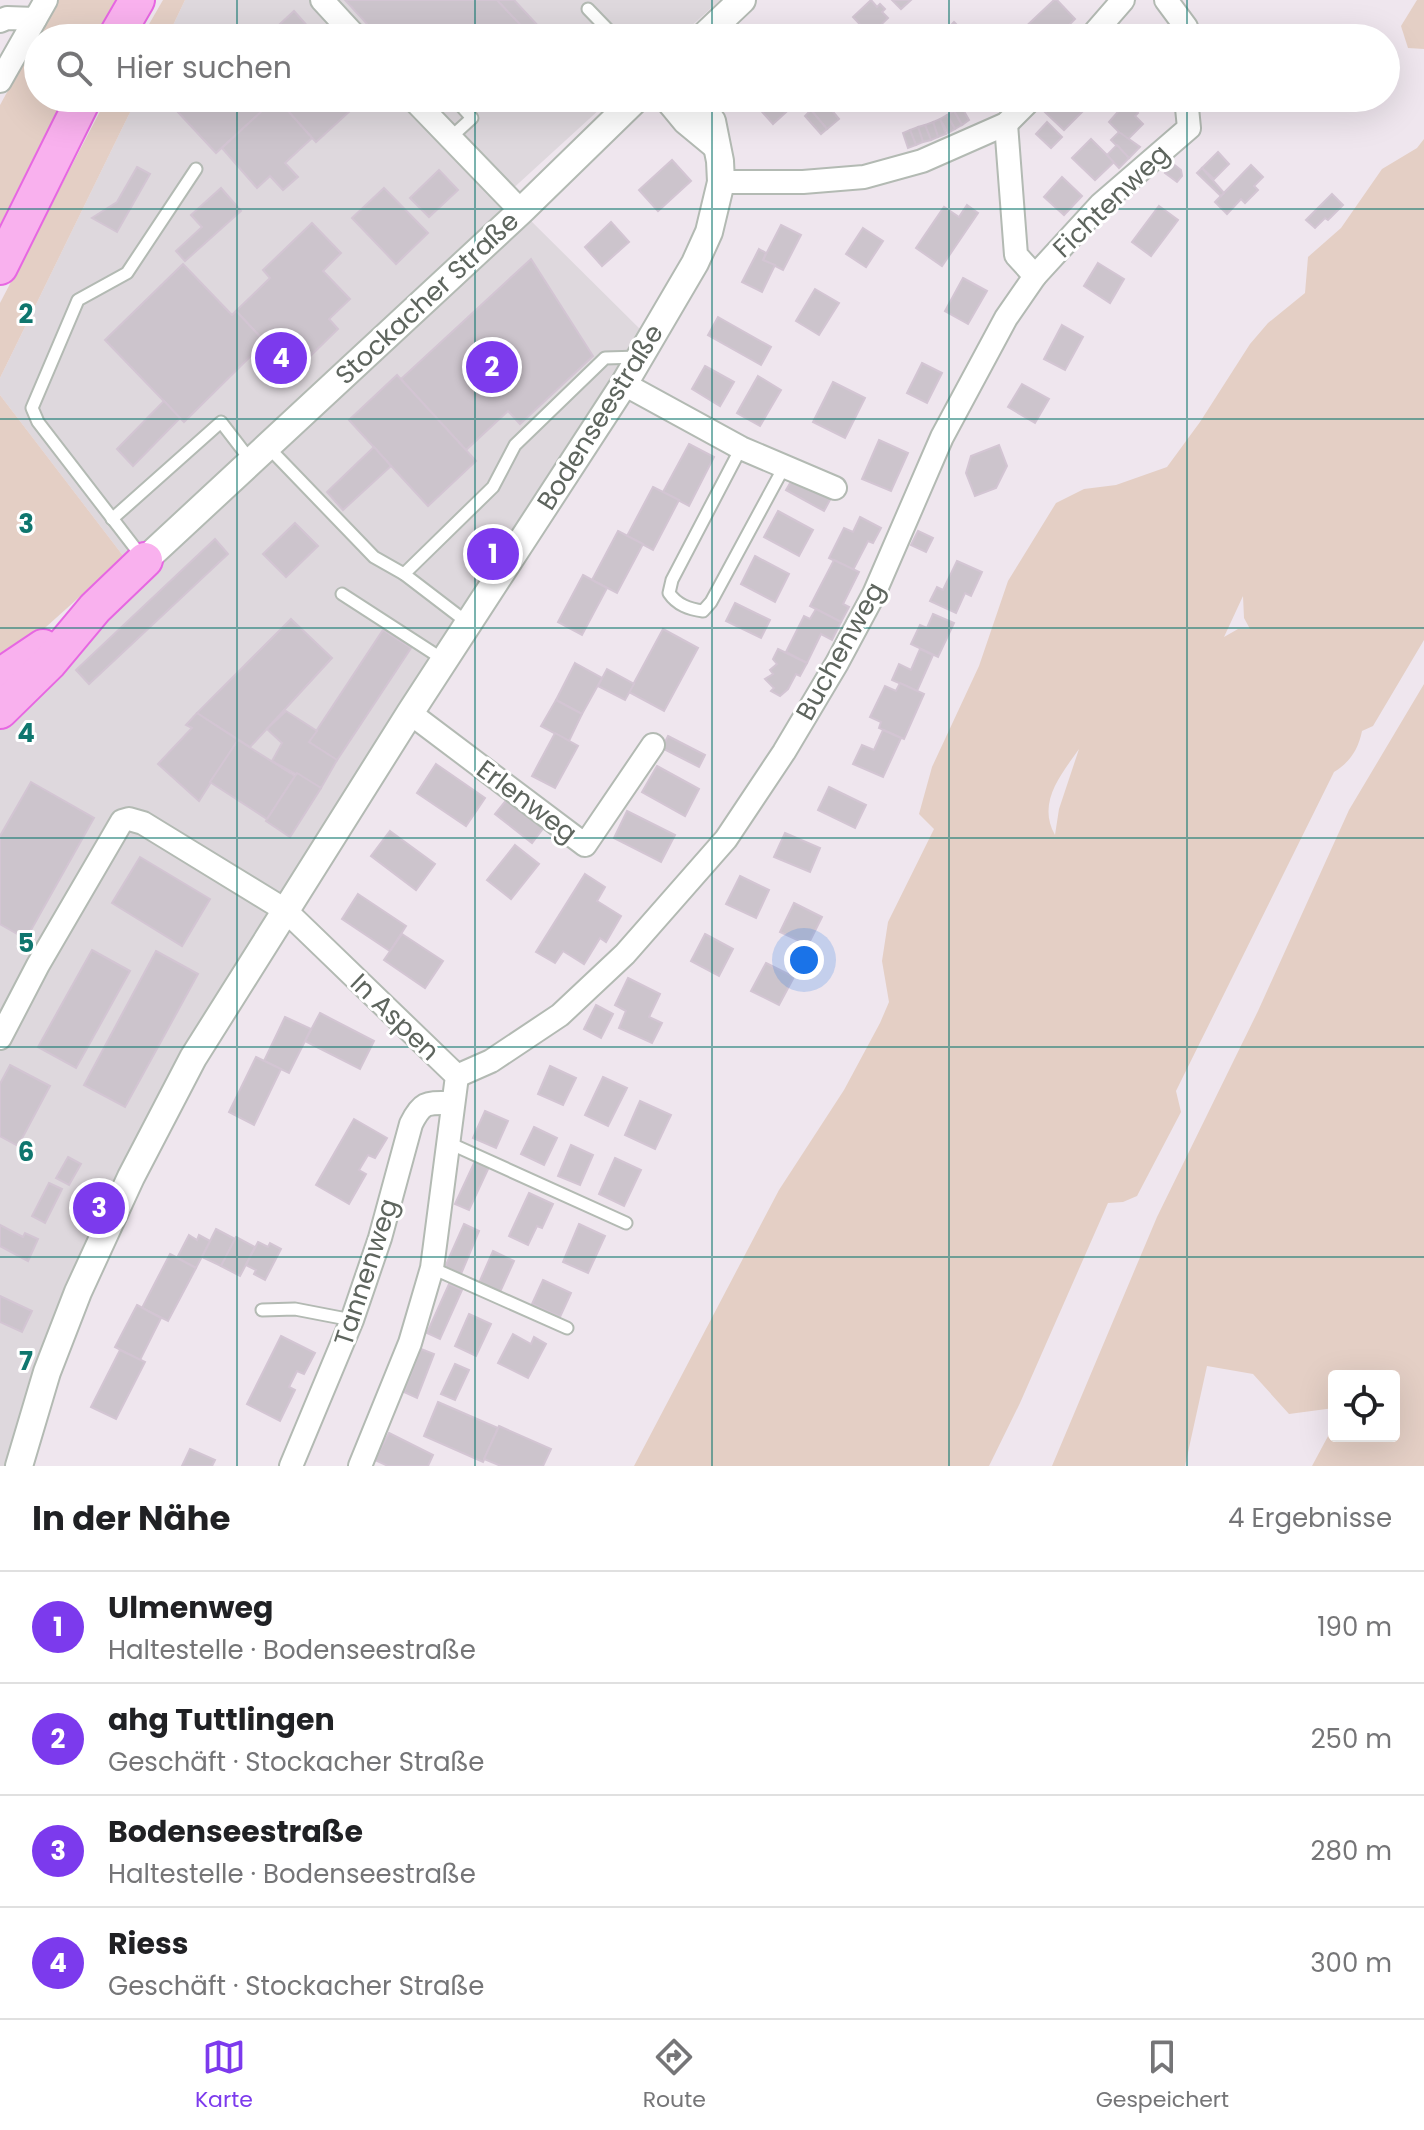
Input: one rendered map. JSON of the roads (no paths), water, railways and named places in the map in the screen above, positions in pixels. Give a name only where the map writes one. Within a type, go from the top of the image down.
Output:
[{"type":"main road","points":[[123,24],[137,0]]},
{"type":"main road","points":[[0,267],[77,112]]},
{"type":"main road","points":[[0,711],[49,663],[95,608],[145,560]]},
{"type":"main road","points":[[0,676],[95,608]]},
{"type":"street","points":[[322,0],[344,24]]},
{"type":"street","points":[[718,24],[742,0]]},
{"type":"street","points":[[1102,24],[1123,0]]},
{"type":"street","points":[[1166,0],[1184,24]]},
{"type":"street","points":[[0,21],[40,10]]},
{"type":"street","points":[[0,81],[24,38]]},
{"type":"street","points":[[425,112],[521,211]]},
{"type":"street","name":"Stockacher Straße","points":[[145,560],[521,211],[623,112]]},
{"type":"street","points":[[679,112],[715,145]]},
{"type":"street","name":"Bodenseestraße","points":[[19,1466],[47,1372],[78,1292],[131,1177],[193,1058],[410,713],[624,384],[695,263],[709,232],[721,182],[712,121],[706,112]]},
{"type":"street","points":[[721,182],[803,182],[864,177],[922,161],[1006,124],[1018,112]]},
{"type":"street","name":"Fichtenweg","points":[[1035,276],[1101,204],[1189,128],[1187,112]]},
{"type":"street","points":[[1006,124],[1016,255],[1035,276]]},
{"type":"street","name":"Buchenweg","points":[[457,1076],[491,1061],[560,1015],[625,954],[726,839],[784,752],[837,663],[874,594],[942,437],[1006,318],[1035,276]]},
{"type":"street","points":[[624,384],[741,448],[835,488]]},
{"type":"street","name":"Erlenweg","points":[[410,713],[585,845],[653,745]]},
{"type":"street","name":"In Aspen","points":[[0,1038],[38,965],[122,821],[129,819],[143,823],[285,910],[457,1076],[432,1268],[410,1343],[360,1466]]},
{"type":"street","name":"Tannenweg","points":[[291,1466],[352,1320],[380,1238],[411,1124],[419,1107],[429,1103],[453,1103]]},
{"type":"lane","points":[[588,9],[602,24]]},
{"type":"lane","points":[[449,139],[472,118],[467,112]]},
{"type":"lane","points":[[145,560],[38,422],[32,408],[78,300],[127,273],[196,169]]},
{"type":"lane","points":[[404,574],[493,487],[515,445],[605,358],[639,357]]},
{"type":"lane","points":[[112,519],[221,422],[374,557],[404,574],[468,624]]},
{"type":"lane","points":[[741,448],[672,580],[669,593],[674,601],[690,609],[703,611],[711,602],[784,467]]},
{"type":"lane","points":[[342,594],[444,660]]},
{"type":"lane","points":[[449,1143],[626,1223]]},
{"type":"lane","points":[[432,1268],[567,1328]]},
{"type":"lane","points":[[262,1310],[295,1309],[352,1320]]},
{"type":"place","name":"Riess","points":[[281,358]]},
{"type":"place","name":"ahg Tuttlingen","points":[[492,367]]},
{"type":"place","name":"Ulmenweg","points":[[493,554]]},
{"type":"place","name":"Bodenseestraße","points":[[99,1208]]}]
